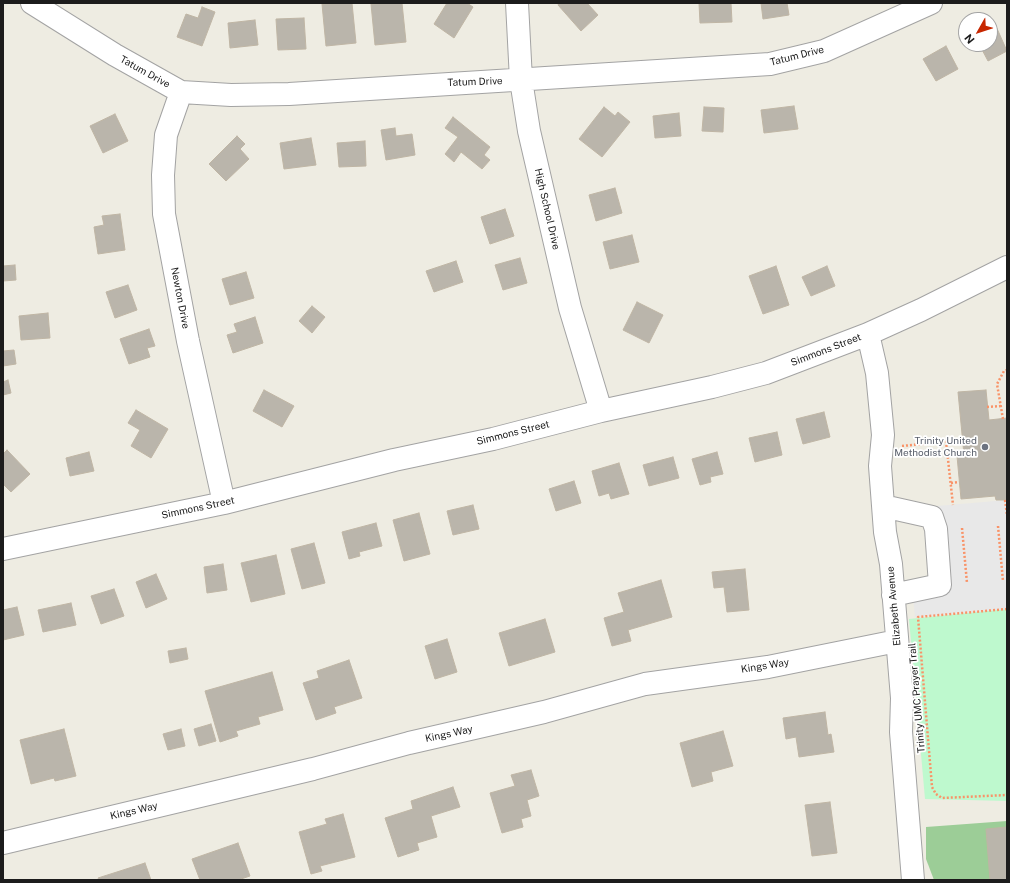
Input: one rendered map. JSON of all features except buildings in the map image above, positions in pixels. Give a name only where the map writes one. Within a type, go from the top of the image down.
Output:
[{"type":"street","name":"Tatum Drive","points":[[32,3],[115,55],[181,92],[231,95],[289,94],[422,84],[521,80],[770,64],[824,51],[931,3]]},
{"type":"street","name":"High School Drive","points":[[517,3],[521,80],[529,131],[566,291],[602,411]]},
{"type":"street","name":"Newton Drive","points":[[181,92],[166,135],[164,214],[188,341],[224,503]]},
{"type":"street","name":"Simmons Street","points":[[3,549],[224,503],[394,460],[492,439],[602,411],[712,388],[766,373],[868,334],[922,310],[1007,267]]},
{"type":"street","name":"Elizabeth Avenue","points":[[868,334],[877,373],[883,435],[880,466],[902,698],[901,732],[913,880]]},
{"type":"street","points":[[883,506],[932,517],[936,529],[940,585],[893,594]]},
{"type":"street","name":"Kings Way","points":[[3,843],[313,769],[409,743],[544,712],[645,684],[768,666],[897,641]]},
{"type":"path","points":[[1003,419],[998,384],[1004,371],[1007,370]]},
{"type":"path","points":[[987,407],[1001,406]]},
{"type":"path","points":[[882,448],[962,440]]},
{"type":"path","points":[[946,441],[954,505]]},
{"type":"path","points":[[951,483],[959,482]]},
{"type":"path","points":[[1005,500],[1007,515]]},
{"type":"path","points":[[998,526],[1003,581]]},
{"type":"path","points":[[962,528],[967,584]]},
{"type":"path","name":"Trinity UMC Prayer Trail","points":[[1007,609],[918,617],[932,787],[936,794],[942,798],[1007,795]]},
{"type":"green space","points":[[1007,609],[1007,801],[925,799],[909,619]]},
{"type":"green space","points":[[1007,821],[1007,880],[934,880],[926,859],[926,827]]},
{"type":"shaded area","points":[[1007,500],[1007,609],[915,617],[913,597],[907,597],[905,580],[929,577],[923,520],[937,506]]},
{"type":"place","name":"Trinity United Methodist Church","points":[[985,447]]}]
